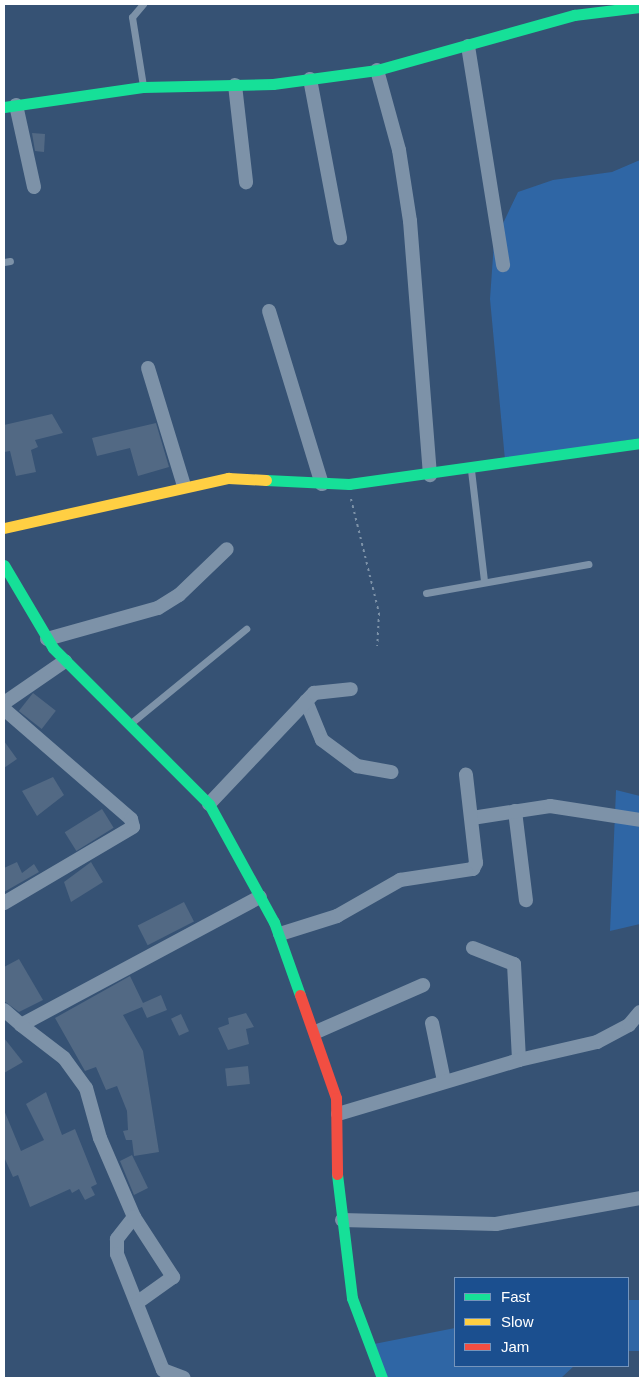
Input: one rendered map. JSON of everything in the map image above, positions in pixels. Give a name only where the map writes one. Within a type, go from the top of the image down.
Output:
[{"type":"street","points":[[34,187],[10,106],[143,87],[310,79],[377,70],[574,15],[640,7]]},
{"type":"street","points":[[468,46],[503,265]]},
{"type":"street","points":[[377,70],[399,150],[410,221],[430,475]]},
{"type":"street","points":[[310,79],[340,238]]},
{"type":"street","points":[[235,84],[246,182]]},
{"type":"street","points":[[269,311],[322,484]]},
{"type":"street","points":[[148,368],[184,486]]},
{"type":"street","points":[[4,528],[184,486],[228,478],[349,484],[430,475],[470,467],[640,443]]},
{"type":"street","points":[[47,639],[158,608],[227,549]]},
{"type":"street","points":[[4,565],[47,639],[65,661],[209,804],[280,934],[316,1032],[338,1114],[342,1220],[352,1298],[382,1378]]},
{"type":"street","points":[[4,703],[65,661]]},
{"type":"street","points":[[209,804],[306,702],[319,691],[351,689]]},
{"type":"street","points":[[306,702],[322,740],[356,766],[391,772]]},
{"type":"street","points":[[4,709],[131,819],[133,827],[4,903]]},
{"type":"street","points":[[280,934],[337,916],[400,880],[473,869],[472,818],[466,775]]},
{"type":"street","points":[[472,818],[515,811],[567,807],[640,820]]},
{"type":"street","points":[[515,811],[526,900]]},
{"type":"street","points":[[21,1025],[260,897]]},
{"type":"street","points":[[474,948],[514,964],[519,1060]]},
{"type":"street","points":[[316,1032],[423,985]]},
{"type":"street","points":[[4,1010],[64,1058],[86,1088],[100,1138],[134,1217],[173,1277],[138,1302]]},
{"type":"street","points":[[338,1114],[444,1081],[605,1039],[640,1012]]},
{"type":"street","points":[[432,1023],[444,1081]]},
{"type":"street","points":[[342,1220],[496,1224],[640,1198]]},
{"type":"street","points":[[134,1217],[117,1240],[117,1254],[138,1302],[163,1370],[184,1378]]},
{"type":"lane","points":[[143,4],[132,17],[143,87]]},
{"type":"lane","points":[[470,467],[484,580]]},
{"type":"lane","points":[[426,593],[484,580],[588,564]]},
{"type":"lane","points":[[129,725],[246,629]]},
{"type":"path","points":[[349,484],[379,614],[377,646]]},
{"type":"shaded area","points":[[640,160],[640,438],[505,460],[490,299],[494,242],[518,192],[553,180],[612,172]]},
{"type":"shaded area","points":[[616,790],[640,796],[640,924],[610,931]]},
{"type":"shaded area","points":[[629,1300],[640,1300],[640,1351],[629,1351]]},
{"type":"shaded area","points":[[454,1328],[454,1367],[573,1367],[561,1378],[382,1378],[369,1345]]},
{"type":"building","points":[[32,133],[45,134],[44,152],[35,151]]},
{"type":"building","points":[[52,414],[63,433],[35,440],[38,447],[31,450],[36,472],[16,476],[10,451],[4,452],[4,425]]},
{"type":"building","points":[[156,423],[169,467],[138,476],[130,448],[97,456],[92,438]]},
{"type":"building","points":[[33,693],[56,711],[42,729],[19,711]]},
{"type":"building","points":[[4,741],[17,759],[4,768]]},
{"type":"building","points":[[53,777],[64,795],[37,816],[22,791]]},
{"type":"building","points":[[102,809],[114,828],[76,851],[65,832]]},
{"type":"building","points":[[17,862],[22,873],[34,864],[39,872],[4,892],[4,868]]},
{"type":"building","points":[[91,862],[103,882],[71,902],[64,882]]},
{"type":"building","points":[[184,902],[194,922],[148,945],[138,926]]},
{"type":"building","points":[[19,959],[43,1000],[19,1012],[4,1001],[4,967]]},
{"type":"building","points":[[130,976],[143,1003],[161,995],[167,1010],[147,1018],[142,1007],[123,1015],[143,1051],[159,1152],[134,1156],[132,1140],[126,1140],[123,1131],[128,1130],[127,1111],[117,1086],[106,1090],[96,1067],[85,1071],[55,1018]]},
{"type":"building","points":[[246,1013],[254,1027],[246,1029],[249,1044],[228,1050],[218,1028],[229,1024],[228,1018]]},
{"type":"building","points":[[181,1014],[189,1031],[179,1036],[171,1019]]},
{"type":"building","points":[[4,1038],[23,1062],[4,1073]]},
{"type":"building","points":[[248,1066],[250,1084],[227,1086],[225,1068]]},
{"type":"building","points":[[46,1092],[62,1135],[75,1129],[97,1184],[91,1187],[95,1195],[85,1200],[79,1189],[72,1193],[70,1189],[30,1207],[18,1175],[13,1177],[4,1157],[4,1110],[21,1151],[44,1140],[26,1104]]},
{"type":"building","points":[[132,1155],[148,1188],[134,1195],[120,1161]]},
{"type":"traffic: fast","points":[[4,107],[143,87],[273,84],[377,70],[574,15],[640,7]]},
{"type":"traffic: fast","points":[[266,480],[349,484],[640,443]]},
{"type":"traffic: fast","points":[[4,565],[53,648],[209,804],[274,922],[300,995]]},
{"type":"traffic: fast","points":[[337,1174],[352,1298],[382,1378]]},
{"type":"traffic: slow","points":[[4,528],[228,478],[266,480]]},
{"type":"traffic: jam","points":[[300,995],[336,1098],[337,1174]]}]
